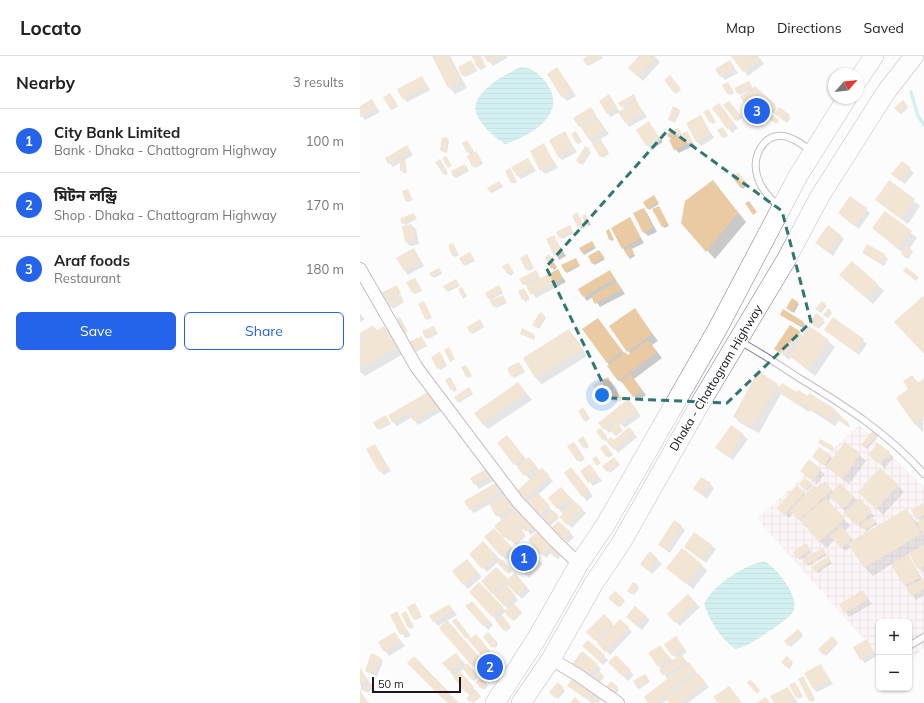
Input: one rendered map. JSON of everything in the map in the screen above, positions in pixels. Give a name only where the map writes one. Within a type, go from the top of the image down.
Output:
[{"type":"highway","points":[[864,71],[874,56]]},
{"type":"highway","name":"Dhaka - Chattogram Highway","points":[[522,703],[551,659],[594,583],[624,538],[737,340],[786,260],[820,196],[886,92],[914,56]]},
{"type":"highway","name":"Dhaka - Chattogram Highway","points":[[495,703],[537,638],[579,564],[606,524],[718,328],[780,209],[843,104]]},
{"type":"street","points":[[360,269],[416,368],[518,502],[579,564]]},
{"type":"street","points":[[551,659],[578,675],[618,703]]},
{"type":"lane","points":[[780,209],[763,190],[756,175],[755,159],[761,146],[771,138],[784,136],[797,141],[813,152]]},
{"type":"lane","points":[[737,340],[768,357],[872,425],[893,443],[924,474]]},
{"type":"lane","points":[[912,644],[924,637]]},
{"type":"highlighted area","points":[[669,129],[782,211],[811,322],[727,403],[610,398],[546,267]]},
{"type":"shaded area","points":[[859,425],[924,487],[924,648],[912,659],[912,619],[876,619],[876,653],[757,519]]},
{"type":"water","points":[[521,67],[531,69],[544,80],[551,92],[553,102],[551,112],[545,121],[527,135],[505,144],[495,137],[480,121],[475,109],[476,103],[483,92],[489,87],[502,77]]},
{"type":"water","points":[[764,561],[775,569],[786,583],[791,591],[795,606],[793,612],[779,624],[757,639],[735,649],[716,629],[704,604],[715,590],[730,577],[747,567]]},
{"type":"building","points":[[432,56],[448,56],[461,81],[448,88]]},
{"type":"building","points":[[472,56],[481,56],[485,65],[478,69]]},
{"type":"building","points":[[484,56],[501,56],[488,63]]},
{"type":"building","points":[[588,56],[602,56],[586,65],[583,59]]},
{"type":"building","points":[[639,56],[657,57],[638,77],[628,68]]},
{"type":"building","points":[[731,56],[758,56],[761,60],[743,72]]},
{"type":"building","points":[[471,60],[476,69],[462,76],[458,67]]},
{"type":"building","points":[[730,60],[735,68],[720,77],[715,69]]},
{"type":"building","points":[[557,67],[573,91],[562,98],[547,74]]},
{"type":"building","points":[[670,75],[680,88],[674,93],[664,80]]},
{"type":"building","points":[[422,76],[427,86],[402,99],[397,89]]},
{"type":"building","points":[[749,81],[752,86],[737,94],[734,88]]},
{"type":"building","points":[[728,82],[733,91],[727,94],[722,85]]},
{"type":"building","points":[[755,86],[776,105],[773,112],[766,108],[759,93],[745,104],[740,97]]},
{"type":"building","points":[[390,93],[397,105],[390,109],[383,97]]},
{"type":"building","points":[[609,94],[617,107],[607,114],[599,101]]},
{"type":"building","points":[[634,94],[636,98],[621,107],[618,103]]},
{"type":"building","points":[[372,99],[377,108],[360,117],[360,106]]},
{"type":"building","points":[[903,100],[907,105],[899,113],[894,108]]},
{"type":"building","points":[[637,101],[643,113],[625,123],[618,112]]},
{"type":"building","points":[[729,101],[741,116],[735,120],[723,105]]},
{"type":"building","points":[[719,103],[735,124],[727,129],[712,108]]},
{"type":"building","points":[[673,106],[679,109],[674,122],[668,120]]},
{"type":"building","points":[[591,107],[596,115],[579,127],[573,118]]},
{"type":"building","points":[[779,107],[790,115],[785,122],[775,114]]},
{"type":"building","points":[[708,109],[715,120],[710,123],[703,112]]},
{"type":"building","points":[[765,111],[779,120],[777,124],[763,115]]},
{"type":"building","points":[[701,115],[711,134],[696,142],[686,123]]},
{"type":"building","points":[[598,118],[605,130],[589,140],[581,127]]},
{"type":"building","points":[[649,121],[659,138],[646,146],[636,130]]},
{"type":"building","points":[[723,127],[727,134],[721,137],[717,130]]},
{"type":"building","points":[[678,128],[681,132],[669,138],[667,134]]},
{"type":"building","points":[[565,131],[574,148],[558,157],[549,140]]},
{"type":"building","points":[[576,131],[581,140],[576,143],[571,134]]},
{"type":"building","points":[[687,131],[692,141],[674,150],[669,140]]},
{"type":"building","points":[[442,137],[448,138],[446,152],[440,151]]},
{"type":"building","points":[[600,139],[609,152],[600,157],[592,144]]},
{"type":"building","points":[[467,140],[473,150],[467,153],[462,143]]},
{"type":"building","points":[[544,143],[554,164],[540,171],[530,151]]},
{"type":"building","points":[[407,145],[410,151],[388,164],[385,158]]},
{"type":"building","points":[[585,146],[590,149],[580,164],[576,161]]},
{"type":"building","points":[[476,151],[482,162],[472,167],[467,156]]},
{"type":"building","points":[[446,156],[452,166],[448,168],[442,158]]},
{"type":"building","points":[[400,158],[405,158],[406,171],[400,171]]},
{"type":"building","points":[[528,158],[533,167],[517,176],[511,167]]},
{"type":"building","points":[[440,159],[447,172],[443,174],[435,162]]},
{"type":"building","points":[[902,161],[911,168],[900,181],[891,174]]},
{"type":"building","points":[[465,164],[468,169],[453,177],[451,171]]},
{"type":"building","points":[[510,168],[516,180],[511,183],[505,171]]},
{"type":"building","points":[[738,172],[747,183],[741,188],[732,177]]},
{"type":"building","points":[[713,180],[738,213],[706,252],[681,223],[685,201]]},
{"type":"building","points":[[889,180],[915,199],[901,219],[875,200]]},
{"type":"building","points":[[499,181],[502,185],[490,192],[487,188]]},
{"type":"building","points":[[408,189],[411,199],[405,201],[402,191]]},
{"type":"building","points":[[654,195],[658,202],[647,209],[643,202]]},
{"type":"building","points":[[850,196],[867,208],[854,226],[838,213]]},
{"type":"building","points":[[749,201],[757,212],[753,215],[745,203]]},
{"type":"building","points":[[659,206],[668,224],[662,227],[652,209]]},
{"type":"building","points":[[644,208],[653,228],[643,233],[633,213]]},
{"type":"building","points":[[885,211],[912,231],[898,249],[872,228]]},
{"type":"building","points":[[577,212],[584,225],[578,228],[572,216]]},
{"type":"building","points":[[413,213],[416,217],[402,224],[400,219]]},
{"type":"building","points":[[586,214],[590,223],[586,225],[582,216]]},
{"type":"building","points":[[630,217],[641,238],[622,249],[611,228]]},
{"type":"building","points":[[412,224],[415,240],[405,242],[402,226]]},
{"type":"building","points":[[570,225],[573,231],[559,238],[556,232]]},
{"type":"building","points":[[828,225],[841,235],[828,252],[815,243]]},
{"type":"building","points":[[609,229],[613,238],[609,240],[606,231]]},
{"type":"building","points":[[554,235],[562,252],[554,256],[546,239]]},
{"type":"building","points":[[592,241],[595,246],[582,253],[579,248]]},
{"type":"building","points":[[453,243],[458,253],[452,256],[448,245]]},
{"type":"building","points":[[867,244],[885,254],[880,263],[862,253]]},
{"type":"building","points":[[907,246],[912,250],[906,258],[901,254]]},
{"type":"building","points":[[631,247],[634,254],[628,257],[624,250]]},
{"type":"building","points":[[414,248],[421,261],[404,271],[396,258]]},
{"type":"building","points":[[599,250],[604,257],[592,264],[588,256]]},
{"type":"building","points":[[470,252],[474,259],[463,265],[459,258]]},
{"type":"building","points":[[527,254],[533,267],[526,270],[520,258]]},
{"type":"building","points":[[549,254],[556,266],[551,269],[545,257]]},
{"type":"building","points":[[576,258],[579,265],[565,272],[561,265]]},
{"type":"building","points":[[852,261],[878,284],[866,298],[839,275]]},
{"type":"building","points":[[508,263],[513,271],[507,274],[502,266]]},
{"type":"building","points":[[906,267],[919,277],[916,281],[903,271]]},
{"type":"building","points":[[439,268],[441,272],[431,277],[429,273]]},
{"type":"building","points":[[558,269],[563,278],[531,295],[526,286]]},
{"type":"building","points":[[536,270],[539,276],[523,285],[519,279]]},
{"type":"building","points":[[610,270],[615,279],[583,297],[578,289]]},
{"type":"building","points":[[415,278],[421,289],[412,293],[406,282]]},
{"type":"building","points":[[456,279],[459,284],[446,291],[443,286]]},
{"type":"building","points":[[617,282],[621,290],[595,304],[591,296]]},
{"type":"building","points":[[397,285],[400,292],[384,300],[381,293]]},
{"type":"building","points":[[499,285],[502,291],[488,299],[485,293]]},
{"type":"building","points":[[462,287],[467,296],[463,299],[458,289]]},
{"type":"building","points":[[524,288],[529,297],[522,300],[518,291]]},
{"type":"building","points":[[401,295],[403,300],[390,307],[387,302]]},
{"type":"building","points":[[503,295],[506,301],[493,307],[490,301]]},
{"type":"building","points":[[923,296],[924,297],[924,354],[894,322]]},
{"type":"building","points":[[792,298],[798,302],[792,312],[786,308]]},
{"type":"building","points":[[424,301],[431,316],[425,319],[418,304]]},
{"type":"building","points":[[822,301],[826,304],[819,312],[815,309]]},
{"type":"building","points":[[635,308],[652,334],[627,352],[609,326]]},
{"type":"building","points":[[828,308],[831,310],[826,317],[823,315]]},
{"type":"building","points":[[783,309],[804,322],[801,327],[780,315]]},
{"type":"building","points":[[540,312],[545,316],[537,328],[532,325]]},
{"type":"building","points":[[816,313],[824,319],[817,328],[809,322]]},
{"type":"building","points":[[400,317],[408,332],[404,335],[396,319]]},
{"type":"building","points":[[833,317],[864,339],[855,352],[824,330]]},
{"type":"building","points":[[598,318],[622,351],[607,363],[582,329]]},
{"type":"building","points":[[480,319],[483,325],[470,333],[467,327]]},
{"type":"building","points":[[373,325],[376,330],[360,339],[360,333]]},
{"type":"building","points":[[790,325],[801,332],[785,356],[774,349]]},
{"type":"building","points":[[384,326],[397,347],[360,369],[360,341]]},
{"type":"building","points":[[434,326],[437,332],[425,338],[422,331]]},
{"type":"building","points":[[809,326],[829,340],[809,370],[789,356]]},
{"type":"building","points":[[522,328],[534,334],[532,339],[520,334]]},
{"type":"building","points":[[569,329],[582,350],[535,378],[523,358]]},
{"type":"building","points":[[421,336],[426,344],[414,351],[409,342]]},
{"type":"building","points":[[648,340],[657,352],[618,381],[607,366],[625,352],[628,355]]},
{"type":"building","points":[[449,347],[455,359],[450,362],[444,350]]},
{"type":"building","points":[[440,352],[446,364],[437,369],[431,357]]},
{"type":"building","points":[[519,362],[524,370],[511,377],[507,368]]},
{"type":"building","points":[[466,365],[471,374],[466,377],[461,367]]},
{"type":"building","points":[[758,371],[778,384],[752,427],[733,417]]},
{"type":"building","points":[[630,374],[642,390],[633,397],[621,381]]},
{"type":"building","points":[[912,375],[918,383],[924,378],[924,417],[914,424],[896,398],[908,389],[903,381]]},
{"type":"building","points":[[450,377],[456,388],[451,390],[445,380]]},
{"type":"building","points":[[608,377],[613,386],[599,395],[593,385]]},
{"type":"building","points":[[518,382],[526,393],[482,424],[474,413]]},
{"type":"building","points":[[782,383],[797,392],[798,390],[808,396],[809,393],[835,409],[829,420],[804,404],[802,407],[777,391]]},
{"type":"building","points":[[469,387],[472,392],[457,402],[454,397]]},
{"type":"building","points":[[615,388],[621,398],[613,402],[607,393]]},
{"type":"building","points":[[430,391],[434,399],[392,422],[388,415]]},
{"type":"building","points":[[628,399],[638,411],[621,424],[617,420],[604,430],[598,423]]},
{"type":"building","points":[[435,400],[439,407],[413,421],[409,415]]},
{"type":"building","points":[[583,407],[589,417],[584,421],[578,411]]},
{"type":"building","points":[[837,414],[849,423],[846,426],[835,417]]},
{"type":"building","points":[[386,415],[390,422],[377,429],[373,422]]},
{"type":"building","points":[[617,422],[622,429],[614,435],[609,428]]},
{"type":"building","points":[[731,425],[744,434],[728,457],[715,448]]},
{"type":"building","points":[[629,427],[634,432],[614,450],[606,441],[611,437],[614,440]]},
{"type":"building","points":[[600,428],[607,436],[602,440],[596,431]]},
{"type":"building","points":[[873,430],[878,433],[865,448],[861,445]]},
{"type":"building","points":[[507,435],[524,457],[514,465],[497,443]]},
{"type":"building","points":[[583,436],[588,445],[583,448],[578,440]]},
{"type":"building","points":[[820,439],[833,446],[831,450],[818,443]]},
{"type":"building","points":[[574,442],[584,457],[577,461],[567,446]]},
{"type":"building","points":[[845,442],[861,454],[842,479],[826,466]]},
{"type":"building","points":[[878,443],[890,452],[881,465],[868,455]]},
{"type":"building","points":[[375,444],[388,467],[379,472],[366,449]]},
{"type":"building","points":[[605,444],[612,453],[606,457],[600,448]]},
{"type":"building","points":[[819,447],[831,455],[824,466],[812,457]]},
{"type":"building","points":[[596,456],[601,463],[597,466],[592,459]]},
{"type":"building","points":[[529,457],[536,466],[524,476],[517,467]]},
{"type":"building","points":[[614,457],[619,463],[607,472],[602,466]]},
{"type":"building","points":[[809,459],[821,469],[813,481],[800,471]]},
{"type":"building","points":[[590,464],[598,477],[588,483],[580,471]]},
{"type":"building","points":[[490,467],[493,474],[474,485],[470,478]]},
{"type":"building","points":[[571,467],[590,491],[582,497],[564,473]]},
{"type":"building","points":[[542,468],[550,476],[524,500],[516,492]]},
{"type":"building","points":[[880,468],[899,485],[876,509],[858,492]]},
{"type":"building","points":[[701,477],[711,483],[702,495],[693,489]]},
{"type":"building","points":[[805,478],[811,483],[805,490],[799,484]]},
{"type":"building","points":[[825,481],[832,490],[798,520],[790,510],[815,485],[817,487]]},
{"type":"building","points":[[497,482],[502,491],[469,510],[464,501]]},
{"type":"building","points":[[840,483],[854,497],[843,509],[829,496]]},
{"type":"building","points":[[797,485],[804,492],[784,515],[777,508]]},
{"type":"building","points":[[561,487],[571,498],[557,509],[548,498]]},
{"type":"building","points":[[507,493],[514,506],[496,517],[489,503]]},
{"type":"building","points":[[538,493],[550,506],[540,515],[528,502]]},
{"type":"building","points":[[826,498],[845,519],[819,542],[800,520]]},
{"type":"building","points":[[859,498],[872,511],[857,526],[844,513]]},
{"type":"building","points":[[574,501],[583,509],[567,525],[559,517]]},
{"type":"building","points":[[924,503],[924,515],[916,519],[911,510]]},
{"type":"building","points":[[520,505],[536,524],[526,532],[520,525],[504,538],[494,526]]},
{"type":"building","points":[[906,509],[921,534],[864,568],[848,543]]},
{"type":"building","points":[[553,510],[558,515],[547,525],[542,519]]},
{"type":"building","points":[[872,517],[876,522],[864,530],[860,525]]},
{"type":"building","points":[[924,518],[924,531],[922,532],[917,522]]},
{"type":"building","points":[[674,520],[682,525],[666,550],[658,545]]},
{"type":"building","points":[[558,521],[571,532],[564,540],[551,528]]},
{"type":"building","points":[[841,526],[852,538],[841,548],[830,536]]},
{"type":"building","points":[[494,528],[512,547],[501,556],[484,537]]},
{"type":"building","points":[[520,528],[525,534],[514,544],[508,537]]},
{"type":"building","points":[[539,530],[553,544],[541,555],[528,540]]},
{"type":"building","points":[[694,532],[712,545],[702,560],[684,547]]},
{"type":"building","points":[[483,541],[497,556],[482,569],[469,554]]},
{"type":"building","points":[[523,543],[540,559],[525,574],[508,558]]},
{"type":"building","points":[[806,543],[811,550],[797,559],[793,552]]},
{"type":"building","points":[[924,545],[924,566],[918,569],[909,553]]},
{"type":"building","points":[[554,546],[561,552],[556,558],[549,552]]},
{"type":"building","points":[[682,548],[702,564],[686,584],[666,568]]},
{"type":"building","points":[[823,548],[826,553],[806,565],[802,559]]},
{"type":"building","points":[[650,551],[658,559],[648,571],[640,564]]},
{"type":"building","points":[[908,554],[920,577],[904,586],[891,564]]},
{"type":"building","points":[[828,556],[831,561],[815,572],[812,567]]},
{"type":"building","points":[[467,559],[478,573],[463,585],[452,571]]},
{"type":"building","points":[[502,559],[511,569],[507,573],[497,563]]},
{"type":"building","points":[[496,567],[508,579],[492,594],[481,581]]},
{"type":"building","points":[[515,573],[527,587],[517,595],[505,582]]},
{"type":"building","points":[[924,578],[924,589],[911,596],[906,588]]},
{"type":"building","points":[[479,582],[503,607],[492,617],[469,592]]},
{"type":"building","points":[[633,582],[638,585],[632,594],[627,591]]},
{"type":"building","points":[[506,584],[515,595],[504,606],[494,595]]},
{"type":"building","points":[[863,590],[868,600],[844,613],[839,604]]},
{"type":"building","points":[[615,591],[624,599],[618,607],[608,598]]},
{"type":"building","points":[[688,594],[696,603],[675,623],[667,614]]},
{"type":"building","points":[[472,601],[489,621],[483,626],[465,606]]},
{"type":"building","points":[[415,603],[421,615],[413,619],[407,607]]},
{"type":"building","points":[[513,603],[521,611],[512,620],[504,612]]},
{"type":"building","points":[[449,604],[453,611],[433,622],[429,616]]},
{"type":"building","points":[[635,606],[646,616],[637,626],[626,617]]},
{"type":"building","points":[[397,611],[407,631],[400,635],[390,615]]},
{"type":"building","points":[[406,611],[413,625],[408,628],[401,614]]},
{"type":"building","points":[[604,614],[613,623],[595,641],[586,632]]},
{"type":"building","points":[[502,615],[510,625],[504,631],[495,620]]},
{"type":"building","points":[[456,618],[470,636],[466,639],[452,621]]},
{"type":"building","points":[[620,619],[629,627],[605,652],[597,643]]},
{"type":"building","points":[[447,620],[482,660],[473,667],[439,628]]},
{"type":"building","points":[[798,629],[802,633],[788,646],[784,641]]},
{"type":"building","points":[[395,632],[401,642],[384,652],[378,642]]},
{"type":"building","points":[[488,632],[498,643],[492,648],[483,637]]},
{"type":"building","points":[[476,634],[490,651],[483,657],[468,640]]},
{"type":"building","points":[[676,636],[684,648],[672,656],[664,644]]},
{"type":"building","points":[[832,636],[837,641],[823,655],[818,649]]},
{"type":"building","points":[[867,639],[874,652],[860,660],[853,647]]},
{"type":"building","points":[[588,640],[605,655],[599,661],[582,646]]},
{"type":"building","points":[[660,645],[670,658],[658,667],[648,653]]},
{"type":"building","points":[[582,651],[598,664],[588,677],[572,664]]},
{"type":"building","points":[[371,653],[380,657],[373,674],[365,671]]},
{"type":"building","points":[[456,653],[463,662],[450,672],[442,663]]},
{"type":"building","points":[[681,654],[686,661],[663,676],[659,670]]},
{"type":"building","points":[[616,655],[631,670],[623,677],[608,662]]},
{"type":"building","points":[[414,656],[451,694],[445,701],[407,663]]},
{"type":"building","points":[[787,656],[793,662],[787,668],[781,662]]},
{"type":"building","points":[[489,660],[497,670],[492,674],[484,664]]},
{"type":"building","points":[[689,662],[695,670],[654,703],[648,703],[644,697]]},
{"type":"building","points":[[468,663],[477,676],[472,680],[462,668]]},
{"type":"building","points":[[821,664],[829,680],[813,689],[804,673]]},
{"type":"building","points":[[360,668],[368,680],[360,685]]},
{"type":"building","points":[[460,671],[474,687],[466,693],[453,677]]},
{"type":"building","points":[[599,671],[604,676],[596,683],[591,678]]},
{"type":"building","points":[[698,673],[706,683],[679,703],[669,703],[665,697]]},
{"type":"building","points":[[645,674],[649,680],[637,688],[633,681]]},
{"type":"building","points":[[803,676],[814,698],[809,701],[798,679]]},
{"type":"building","points":[[573,677],[594,691],[588,699],[567,686]]},
{"type":"building","points":[[481,678],[487,684],[481,689],[475,682]]},
{"type":"building","points":[[750,679],[760,690],[757,694],[747,683]]},
{"type":"building","points":[[611,681],[618,687],[613,694],[605,688]]},
{"type":"building","points":[[558,682],[564,688],[555,698],[549,692]]},
{"type":"building","points":[[795,682],[802,695],[796,698],[789,685]]},
{"type":"building","points":[[371,683],[373,686],[365,692],[363,690]]},
{"type":"building","points":[[729,686],[740,700],[737,703],[718,703],[713,697]]},
{"type":"building","points":[[788,687],[795,699],[788,703],[774,703],[770,696]]},
{"type":"building","points":[[476,690],[480,695],[470,702],[466,698]]},
{"type":"building","points":[[360,691],[369,703],[360,703]]},
{"type":"building","points":[[597,693],[600,696],[595,703],[591,703]]},
{"type":"building","points":[[452,696],[459,703],[446,703]]},
{"type":"building","points":[[575,697],[581,703],[570,703]]},
{"type":"building","points":[[766,697],[770,703],[756,703]]},
{"type":"waterway","points":[[911,92],[918,116],[924,125]]},
{"type":"place","name":"Araf foods","points":[[757,111]]},
{"type":"place","name":"City Bank Limited","points":[[524,558]]},
{"type":"place","name":"মিটন লন্ড্রি","points":[[490,667]]}]
